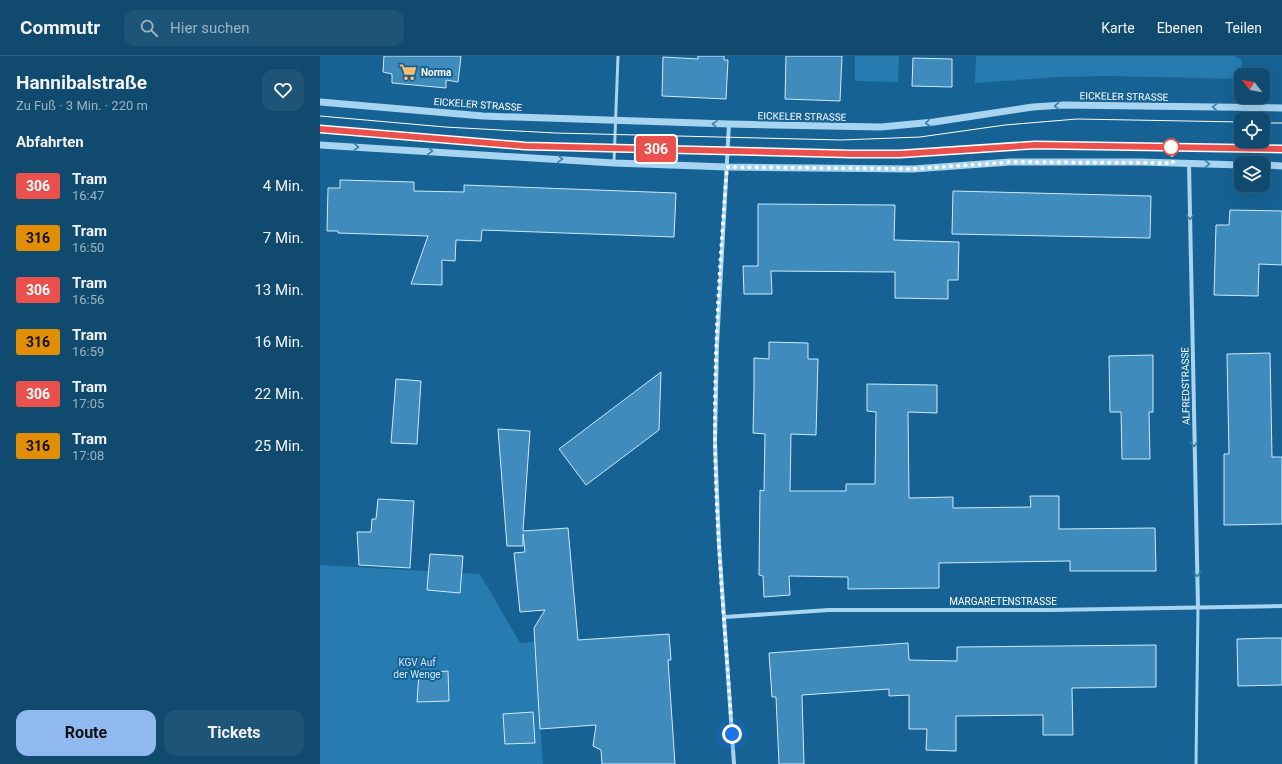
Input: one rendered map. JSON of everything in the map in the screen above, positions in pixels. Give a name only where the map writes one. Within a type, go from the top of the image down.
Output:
[{"type":"street","name":"EICKELER STRASSE","points":[[320,102],[483,116],[729,124],[881,127],[934,122],[1033,107],[1064,105],[1282,108]]},
{"type":"street","points":[[729,124],[717,344],[715,442],[734,764]]},
{"type":"street","points":[[320,145],[614,163],[727,167],[913,169],[1010,162],[1141,162],[1234,165]]},
{"type":"street","name":"ALFREDSTRASSE","points":[[1189,164],[1198,607]]},
{"type":"street","points":[[1270,165],[1282,166]]},
{"type":"street","name":"MARGARETENSTRASSE","points":[[725,617],[829,610],[1282,606]]},
{"type":"lane","points":[[614,163],[618,56]]},
{"type":"lane","points":[[1196,764],[1198,607]]},
{"type":"green space","points":[[855,56],[899,56],[898,82],[855,81]]},
{"type":"green space","points":[[976,56],[1233,56],[1242,60],[1242,68],[1234,68],[1234,79],[1106,76],[1060,77],[975,83]]},
{"type":"green space","name":"KGV Auf der Wenge","points":[[320,565],[480,574],[520,643],[535,642],[543,764],[320,764]]},
{"type":"building","name":"Norma","points":[[384,56],[461,56],[458,82],[446,80],[446,88],[392,83],[392,74],[383,72]]},
{"type":"building","points":[[698,56],[724,56],[724,60],[728,60],[726,99],[662,96],[663,57],[698,59]]},
{"type":"building","points":[[786,56],[842,56],[840,101],[785,99]]},
{"type":"building","points":[[913,58],[952,59],[952,87],[912,86]]},
{"type":"building","points":[[340,180],[414,182],[414,191],[464,192],[464,185],[676,193],[674,237],[482,230],[481,241],[456,240],[455,261],[442,260],[442,285],[411,284],[428,236],[338,233],[338,231],[327,231],[328,188],[340,188]]},
{"type":"building","points":[[953,191],[1151,196],[1150,238],[952,234]]},
{"type":"building","points":[[758,204],[895,205],[894,240],[959,242],[958,280],[948,280],[948,299],[895,298],[895,272],[771,271],[772,294],[744,294],[743,266],[758,266]]},
{"type":"building","points":[[1230,210],[1282,211],[1282,265],[1259,264],[1258,296],[1214,295],[1216,225],[1229,225]]},
{"type":"building","points":[[769,342],[808,343],[808,359],[818,359],[816,435],[791,434],[790,491],[846,491],[846,484],[875,484],[876,412],[867,411],[867,384],[937,385],[937,413],[908,412],[909,498],[953,497],[953,508],[1031,507],[1030,496],[1059,496],[1059,529],[1155,528],[1156,571],[1070,571],[1070,561],[939,563],[939,588],[848,589],[848,577],[789,576],[790,595],[764,597],[763,576],[759,575],[760,490],[764,491],[765,434],[753,433],[754,358],[769,359]]},
{"type":"building","points":[[1270,353],[1272,457],[1282,457],[1282,524],[1224,525],[1224,454],[1229,454],[1227,354]]},
{"type":"building","points":[[1153,355],[1153,412],[1149,412],[1150,459],[1122,459],[1121,412],[1110,412],[1109,356]]},
{"type":"building","points":[[661,372],[659,430],[586,485],[559,449]]},
{"type":"building","points":[[396,379],[421,381],[417,444],[391,443]]},
{"type":"building","points":[[498,429],[530,431],[523,531],[568,528],[578,640],[669,634],[671,660],[668,660],[675,764],[602,764],[601,750],[593,746],[596,725],[540,729],[534,628],[545,610],[520,612],[514,553],[525,552],[523,534],[523,546],[507,546]]},
{"type":"building","points":[[378,499],[414,501],[410,568],[359,565],[357,532],[371,532],[372,519],[376,519]]},
{"type":"building","points":[[430,554],[463,556],[460,593],[427,590]]},
{"type":"building","points":[[1282,638],[1282,685],[1238,686],[1237,639]]},
{"type":"building","points":[[908,643],[909,660],[957,661],[957,647],[1156,645],[1156,687],[1072,688],[1073,735],[1043,735],[1043,715],[956,716],[956,751],[926,750],[927,729],[909,729],[909,695],[889,696],[889,689],[802,695],[804,764],[779,764],[776,697],[772,697],[769,653]]},
{"type":"building","points":[[448,671],[449,701],[417,702],[419,673]]},
{"type":"building","points":[[533,712],[535,743],[505,744],[503,714]]},
{"type":"tram line","points":[[320,116],[445,127],[555,133],[841,140],[920,137],[1005,125],[1077,119],[1234,122]]},
{"type":"tram line","points":[[1270,123],[1282,123]]},
{"type":"tram line","points":[[320,129],[525,146],[851,154],[900,154],[1035,145],[1282,149]]},
{"type":"tram line","name":"306","points":[[320,129],[357,131],[438,140],[525,146],[852,154],[900,154],[1035,145],[1282,149]]},
{"type":"place","name":"Norma","points":[[408,72]]},
{"type":"route","points":[[732,734],[719,544],[715,442],[717,344],[727,167],[913,169],[1010,162],[1173,163],[1171,147]]}]
